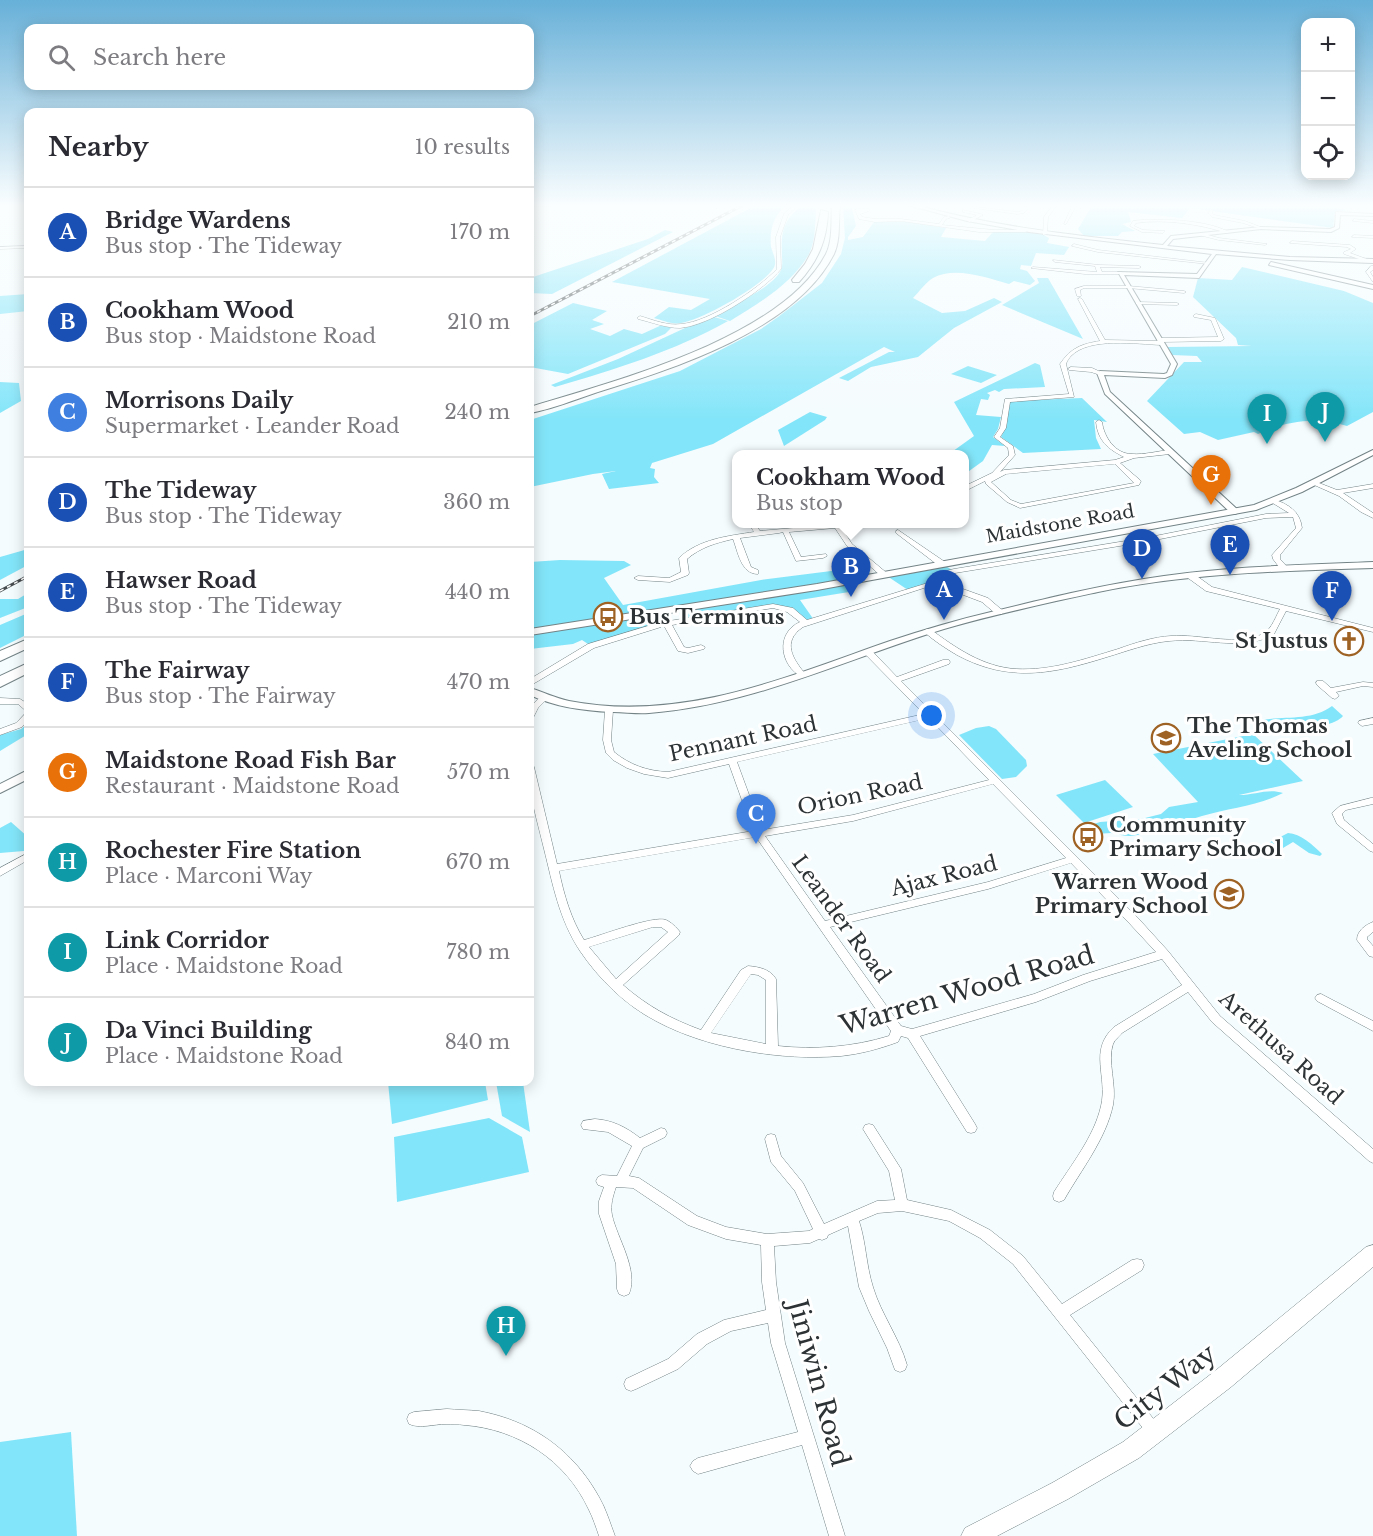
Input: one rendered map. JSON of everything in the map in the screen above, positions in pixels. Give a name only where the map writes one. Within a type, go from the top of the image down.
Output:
[{"type":"highway","points":[[780,294],[800,276]]},
{"type":"highway","points":[[534,409],[669,364],[724,340],[767,316],[803,289],[814,276]]},
{"type":"highway","points":[[534,398],[615,374],[682,349],[740,321],[771,302]]},
{"type":"highway","points":[[0,657],[24,645]]},
{"type":"highway","points":[[0,682],[24,670]]},
{"type":"main road","name":"Maidstone Road","points":[[534,631],[661,613],[1235,512],[1273,501],[1314,483],[1373,452]]},
{"type":"main road","points":[[0,789],[24,776]]},
{"type":"main road","name":"City Way","points":[[974,1536],[1097,1471],[1155,1433],[1373,1254]]},
{"type":"street","points":[[640,318],[680,326],[728,306],[758,289],[772,276]]},
{"type":"street","points":[[1071,369],[1159,376],[1170,374],[1174,364],[1122,276]]},
{"type":"street","points":[[1322,276],[1373,287]]},
{"type":"street","points":[[1104,343],[1077,289],[1084,286],[1128,287],[1184,292]]},
{"type":"street","points":[[1138,303],[1177,304]]},
{"type":"street","points":[[969,487],[994,474],[1012,454],[1011,447],[997,437],[1003,428],[1007,400],[1071,396],[1063,364],[1066,356],[1086,344],[1221,339],[1213,320],[1207,316],[1196,316]]},
{"type":"street","points":[[1100,373],[1107,393],[1235,512]]},
{"type":"street","points":[[1099,422],[1099,434],[1105,443],[1129,458]]},
{"type":"street","points":[[1116,462],[1138,481],[1137,484],[1020,506],[1009,501],[988,483],[1004,472],[1116,462],[1170,452]]},
{"type":"street","points":[[1314,483],[1350,498],[1371,518]]},
{"type":"street","points":[[1336,492],[1373,486]]},
{"type":"street","points":[[1273,501],[1286,506],[1294,515],[1299,528],[1276,555],[1285,569]]},
{"type":"street","name":"Maidstone Road","points":[[806,623],[934,584],[936,576],[954,571],[1149,540],[1266,516],[1294,515]]},
{"type":"street","points":[[755,528],[759,534]]},
{"type":"street","points":[[638,578],[670,580],[685,573],[683,558],[700,545],[736,537],[806,528]]},
{"type":"street","points":[[839,528],[849,545],[884,574]]},
{"type":"street","points":[[785,530],[799,559],[823,556]]},
{"type":"street","points":[[898,532],[942,564]]},
{"type":"street","points":[[736,537],[748,568],[755,572]]},
{"type":"street","points":[[534,693],[560,703],[609,710],[655,710],[711,703],[927,632],[999,612],[1157,580],[1285,569],[1373,565]]},
{"type":"street","points":[[1191,576],[1207,588],[1373,630]]},
{"type":"street","points":[[934,584],[985,600],[999,612]]},
{"type":"street","points":[[672,622],[772,606],[790,610],[806,623],[794,628],[787,636],[790,661],[801,675]]},
{"type":"street","points":[[927,632],[970,660],[1008,670],[1041,672],[1060,669],[1164,639],[1251,641],[1270,634],[1284,608]]},
{"type":"street","points":[[661,613],[681,649],[688,651],[701,647]]},
{"type":"street","points":[[534,680],[591,646],[658,625]]},
{"type":"street","name":"Arethusa Road","points":[[868,652],[1164,954],[1216,1019],[1373,1157]]},
{"type":"street","points":[[896,680],[946,662]]},
{"type":"street","points":[[1320,683],[1332,693],[1363,684],[1373,685]]},
{"type":"street","points":[[534,707],[544,698]]},
{"type":"street","points":[[5,701],[20,702],[24,705]]},
{"type":"street","name":"Pennant Road","points":[[609,710],[607,740],[610,753],[631,768],[668,775],[931,715]]},
{"type":"street","points":[[0,732],[18,725],[24,720]]},
{"type":"street","points":[[1362,723],[1373,721]]},
{"type":"street","name":"Leander Road","points":[[732,761],[759,835],[897,1030]]},
{"type":"street","name":"Orion Road","points":[[554,868],[853,818],[995,781]]},
{"type":"street","name":"Warren Wood Road","points":[[534,784],[566,917],[582,945],[616,985],[663,1019],[738,1045],[805,1053],[865,1047],[894,1039],[897,1030],[912,1034],[1036,998],[1164,954]]},
{"type":"street","points":[[1371,801],[1343,807],[1337,813],[1340,822],[1373,849]]},
{"type":"street","points":[[0,872],[24,858]]},
{"type":"street","name":"Ajax Road","points":[[824,925],[988,885],[1073,859]]},
{"type":"street","points":[[582,945],[653,923],[663,922],[675,932],[616,985]]},
{"type":"street","points":[[1373,926],[1362,935],[1362,940],[1373,953]]},
{"type":"street","points":[[704,1034],[745,973],[748,970],[754,970],[769,975],[771,979],[772,1048]]},
{"type":"street","points":[[1059,1196],[1103,1118],[1109,1098],[1104,1052],[1109,1040],[1118,1030],[1189,986]]},
{"type":"street","points":[[1322,998],[1373,1026]]},
{"type":"street","points":[[912,1034],[971,1128]]},
{"type":"street","points":[[587,1125],[600,1123],[616,1128],[639,1144]]},
{"type":"street","points":[[869,1129],[895,1168],[902,1205]]},
{"type":"street","points":[[624,1289],[623,1264],[605,1214],[605,1201],[612,1181],[639,1144],[661,1133]]},
{"type":"street","points":[[771,1139],[774,1158],[799,1187],[822,1234]]},
{"type":"street","points":[[612,1181],[635,1182],[646,1187],[699,1224],[726,1233],[767,1240],[801,1240],[822,1234],[877,1207],[902,1205],[951,1216],[985,1234],[1017,1260],[1155,1433]]},
{"type":"street","points":[[852,1218],[857,1232],[867,1289],[895,1344],[900,1365]]},
{"type":"street","name":"Jiniwin Road","points":[[767,1240],[769,1282],[778,1343],[837,1536]]},
{"type":"street","points":[[1060,1312],[1137,1265]]},
{"type":"street","points":[[631,1384],[673,1364],[702,1339],[729,1324],[773,1315]]},
{"type":"street","points":[[414,1419],[446,1415],[490,1419],[511,1425],[532,1436],[568,1465],[584,1485],[607,1536]]},
{"type":"street","points":[[698,1466],[806,1437]]},
{"type":"shaded area","points":[[588,276],[552,294],[534,293],[534,277]]},
{"type":"shaded area","points":[[624,276],[766,276],[757,285],[703,316],[678,323],[654,318],[669,307],[691,310],[710,299],[612,282]]},
{"type":"shaded area","points":[[793,276],[774,292],[730,321],[712,315],[750,296],[776,277]]},
{"type":"shaded area","points":[[827,276],[940,276],[933,278],[913,298],[942,313],[965,311],[994,298],[1002,302],[954,328],[918,357],[871,367],[848,381],[839,378],[889,352],[895,352],[884,347],[713,444],[652,463],[650,468],[655,469],[654,477],[659,483],[609,489],[602,474],[616,471],[534,486],[534,419],[680,371],[761,329],[822,283]]},
{"type":"shaded area","points":[[979,276],[1031,276],[1035,281],[1030,285],[1014,281],[1009,284]]},
{"type":"shaded area","points":[[1235,276],[1279,276],[1344,291],[1373,303],[1373,412],[1347,426],[1324,421],[1302,421],[1258,434],[1254,432],[1218,440],[1200,432],[1184,434],[1147,401],[1184,362],[1202,362],[1197,356],[1172,355],[1167,347],[1252,346],[1238,345],[1236,338],[1193,297],[1198,278],[1232,280]]},
{"type":"shaded area","points":[[1037,278],[1048,278],[1083,339],[1002,305],[1039,283]]},
{"type":"shaded area","points":[[24,294],[24,311],[0,314],[0,296]]},
{"type":"shaded area","points":[[573,303],[607,311],[592,320],[604,324],[590,329],[610,336],[624,329],[642,334],[664,324],[671,328],[665,334],[568,374],[534,368],[534,323]]},
{"type":"shaded area","points":[[711,316],[728,321],[687,342],[643,359],[555,387],[551,385],[618,359]]},
{"type":"shaded area","points":[[1035,363],[1040,365],[1045,387],[1004,389],[999,392],[995,390],[987,393],[990,395],[988,400],[981,399],[976,415],[1001,417],[993,437],[1005,446],[992,445],[983,461],[969,471],[969,450],[955,450],[974,436],[954,402]]},
{"type":"shaded area","points":[[968,366],[997,375],[981,383],[951,374]]},
{"type":"shaded area","points":[[0,382],[19,383],[21,401],[0,413]]},
{"type":"shaded area","points":[[1082,398],[1107,422],[1094,420],[1096,438],[1101,449],[1023,453],[1001,437],[1007,424],[1009,401]]},
{"type":"shaded area","points":[[810,412],[827,417],[784,446],[778,430]]},
{"type":"shaded area","points":[[24,550],[24,567],[0,580],[0,557]]},
{"type":"shaded area","points":[[624,561],[631,565],[604,578],[623,605],[761,580],[839,570],[843,569],[847,561],[871,574],[850,580],[848,582],[854,587],[849,592],[800,600],[814,620],[806,623],[796,613],[773,606],[683,621],[678,611],[661,613],[665,623],[591,646],[582,640],[573,644],[534,649],[534,562]]},
{"type":"shaded area","points":[[942,564],[954,571],[939,574],[934,584],[908,590],[884,574]]},
{"type":"shaded area","points":[[24,595],[24,609],[0,618],[0,599],[18,599]]},
{"type":"shaded area","points":[[24,615],[24,636],[0,648],[0,625]]},
{"type":"shaded area","points":[[1332,706],[1343,716],[1337,721],[1315,728],[1275,729],[1258,721],[1306,716]]},
{"type":"shaded area","points":[[24,726],[24,736],[0,751],[0,735]]},
{"type":"shaded area","points":[[989,726],[996,729],[1026,760],[1027,766],[1016,777],[1002,779],[959,735],[976,728]]},
{"type":"shaded area","points":[[1253,734],[1303,781],[1239,795],[1267,791],[1283,793],[1264,801],[1202,816],[1149,833],[1130,836],[1111,833],[1095,834],[1087,833],[1081,828],[1100,822],[1141,819],[1161,814],[1169,807],[1198,802],[1153,754]]},
{"type":"shaded area","points":[[1105,780],[1133,807],[1084,823],[1056,795]]},
{"type":"shaded area","points":[[11,822],[24,833],[24,851],[0,853],[0,828]]},
{"type":"shaded area","points":[[1288,833],[1302,837],[1322,854],[1320,856],[1309,853],[1293,842],[1273,854],[1261,855],[1258,851],[1261,847]]},
{"type":"shaded area","points":[[388,1086],[486,1086],[488,1100],[392,1124]]},
{"type":"shaded area","points":[[497,1086],[524,1086],[530,1132],[502,1116]]},
{"type":"shaded area","points":[[489,1118],[522,1137],[529,1172],[397,1202],[394,1137]]},
{"type":"shaded area","points":[[71,1432],[77,1536],[0,1536],[0,1442]]},
{"type":"railway","points":[[534,314],[607,276]]},
{"type":"railway","points":[[0,591],[24,578]]},
{"type":"place","name":"Da Vinci Building","points":[[1325,442]]},
{"type":"place","name":"Link Corridor","points":[[1267,444]]},
{"type":"place","name":"Maidstone Road Fish Bar","points":[[1211,505]]},
{"type":"place","name":"Hawser Road","points":[[1230,575]]},
{"type":"place","name":"The Tideway","points":[[1142,579]]},
{"type":"place","name":"Cookham Wood","points":[[851,597]]},
{"type":"place","name":"Bus Terminus","points":[[608,617]]},
{"type":"place","name":"Bridge Wardens","points":[[944,620]]},
{"type":"place","name":"The Fairway","points":[[1332,621]]},
{"type":"place","name":"St Justus","points":[[1349,641]]},
{"type":"place","name":"The Thomas Aveling School","points":[[1166,738]]},
{"type":"place","name":"Community Primary School","points":[[1088,837]]},
{"type":"place","name":"Morrisons Daily","points":[[756,844]]},
{"type":"place","name":"Warren Wood Primary School","points":[[1229,894]]},
{"type":"place","name":"Rochester Fire Station","points":[[506,1356]]}]
